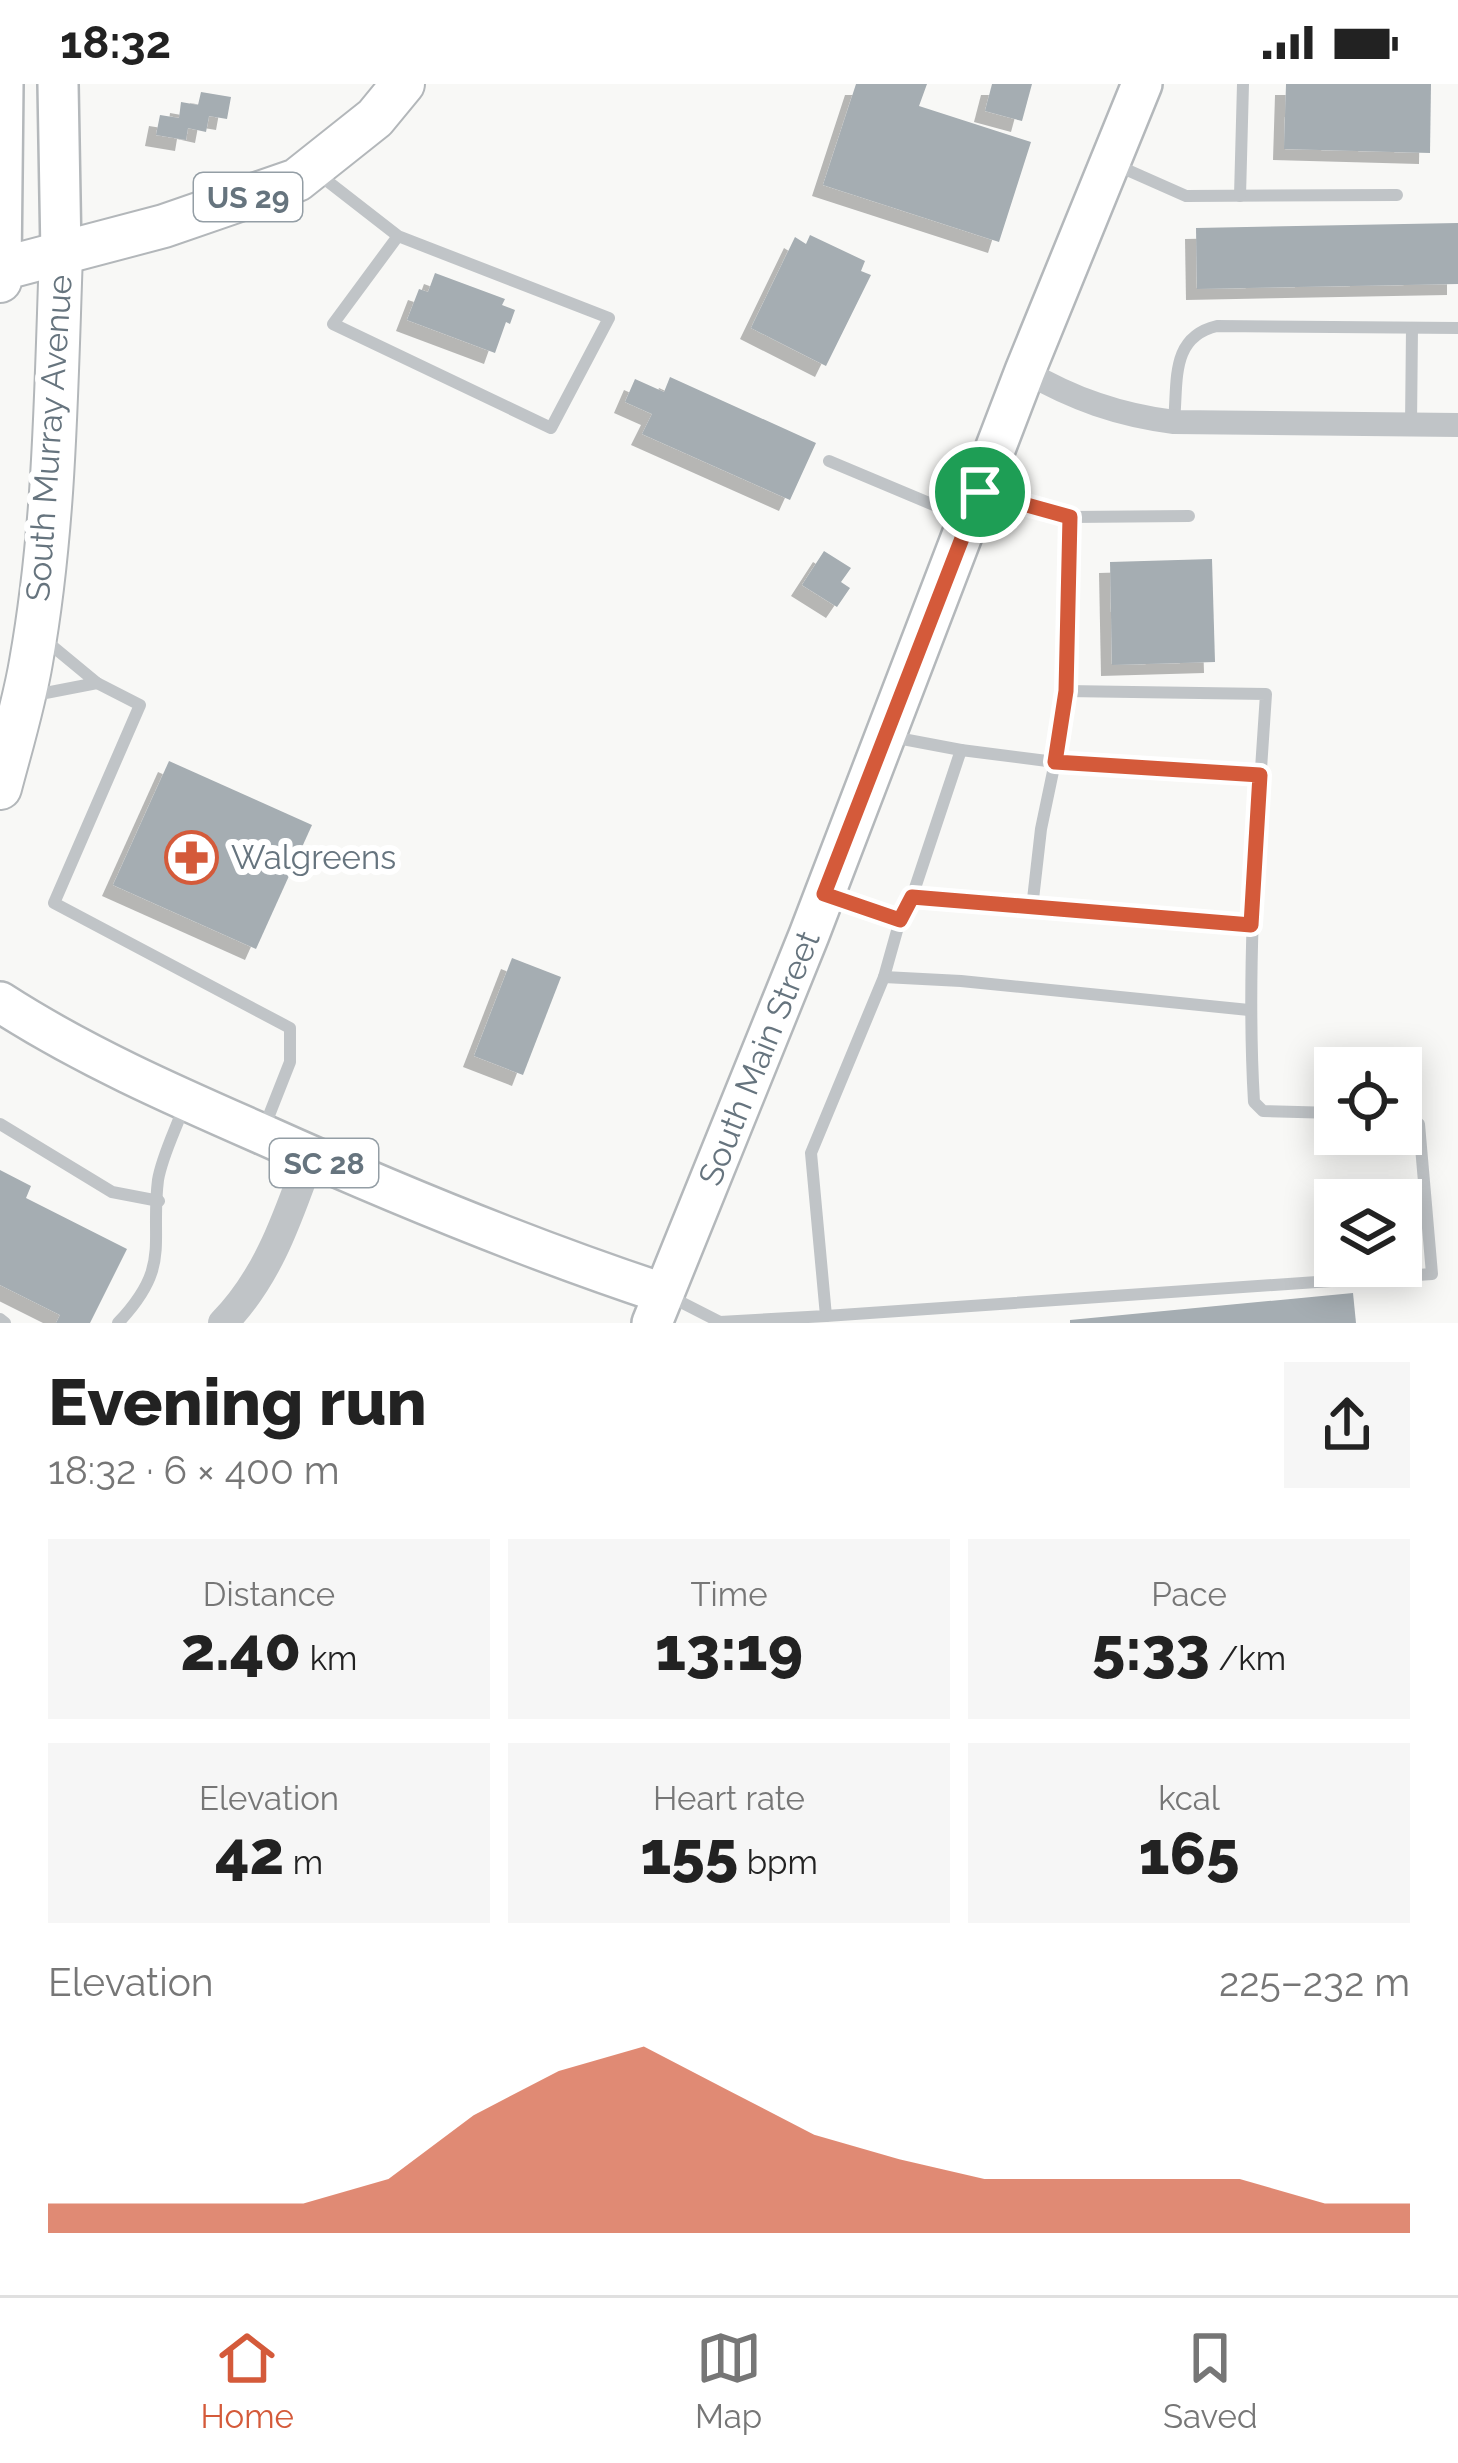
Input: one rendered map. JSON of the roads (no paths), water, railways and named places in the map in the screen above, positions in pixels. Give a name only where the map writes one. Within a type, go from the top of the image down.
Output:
[{"type":"highway","name":"US 29","points":[[1,269],[297,180],[375,118],[403,84]]},
{"type":"highway","name":"South Murray Avenue","points":[[0,788],[36,632],[52,502],[61,254]]},
{"type":"highway","name":"South Murray Avenue","points":[[0,280],[1,269]]},
{"type":"main road","name":"South Murray Avenue","points":[[1,269],[3,84]]},
{"type":"main road","name":"South Murray Avenue","points":[[58,84],[61,254]]},
{"type":"main road","name":"South Main Street","points":[[657,1308],[1142,84]]},
{"type":"main road","name":"SC 28","points":[[0,1002],[88,1053],[186,1100],[570,1262],[657,1308]]},
{"type":"street","points":[[1025,371],[1084,402],[1134,417],[1174,422],[1458,425]]},
{"type":"street","points":[[223,1323],[274,1252],[310,1156]]},
{"type":"lane","points":[[1240,196],[1243,84]]},
{"type":"lane","points":[[1109,162],[1186,196],[1396,195]]},
{"type":"lane","points":[[311,169],[398,236],[609,318],[551,428],[333,324],[398,236]]},
{"type":"lane","points":[[1174,422],[1181,352],[1200,330],[1217,326],[1458,328]]},
{"type":"lane","points":[[1411,425],[1412,328]]},
{"type":"lane","points":[[829,461],[974,506],[1070,517],[1189,516]]},
{"type":"lane","points":[[1031,908],[1066,691],[1070,517]]},
{"type":"lane","points":[[36,632],[97,683],[140,706],[54,903],[290,1028],[290,1062],[262,1135]]},
{"type":"lane","points":[[23,698],[97,683]]},
{"type":"lane","points":[[1066,691],[1265,694],[1251,925],[1254,1102],[1263,1111],[1314,1112]]},
{"type":"lane","points":[[885,736],[1055,762],[1260,775]]},
{"type":"lane","points":[[826,1316],[812,1153],[884,977],[961,750]]},
{"type":"lane","points":[[824,894],[900,920]]},
{"type":"lane","points":[[912,897],[1251,925]]},
{"type":"lane","points":[[884,977],[1249,1010]]},
{"type":"lane","points":[[118,1323],[150,1279],[159,1246],[158,1178],[186,1100]]},
{"type":"lane","points":[[0,1124],[112,1192],[159,1201]]},
{"type":"lane","points":[[657,1308],[720,1323],[1432,1274],[1422,1155]]},
{"type":"place","name":"Walgreens","points":[[192,857]]}]
